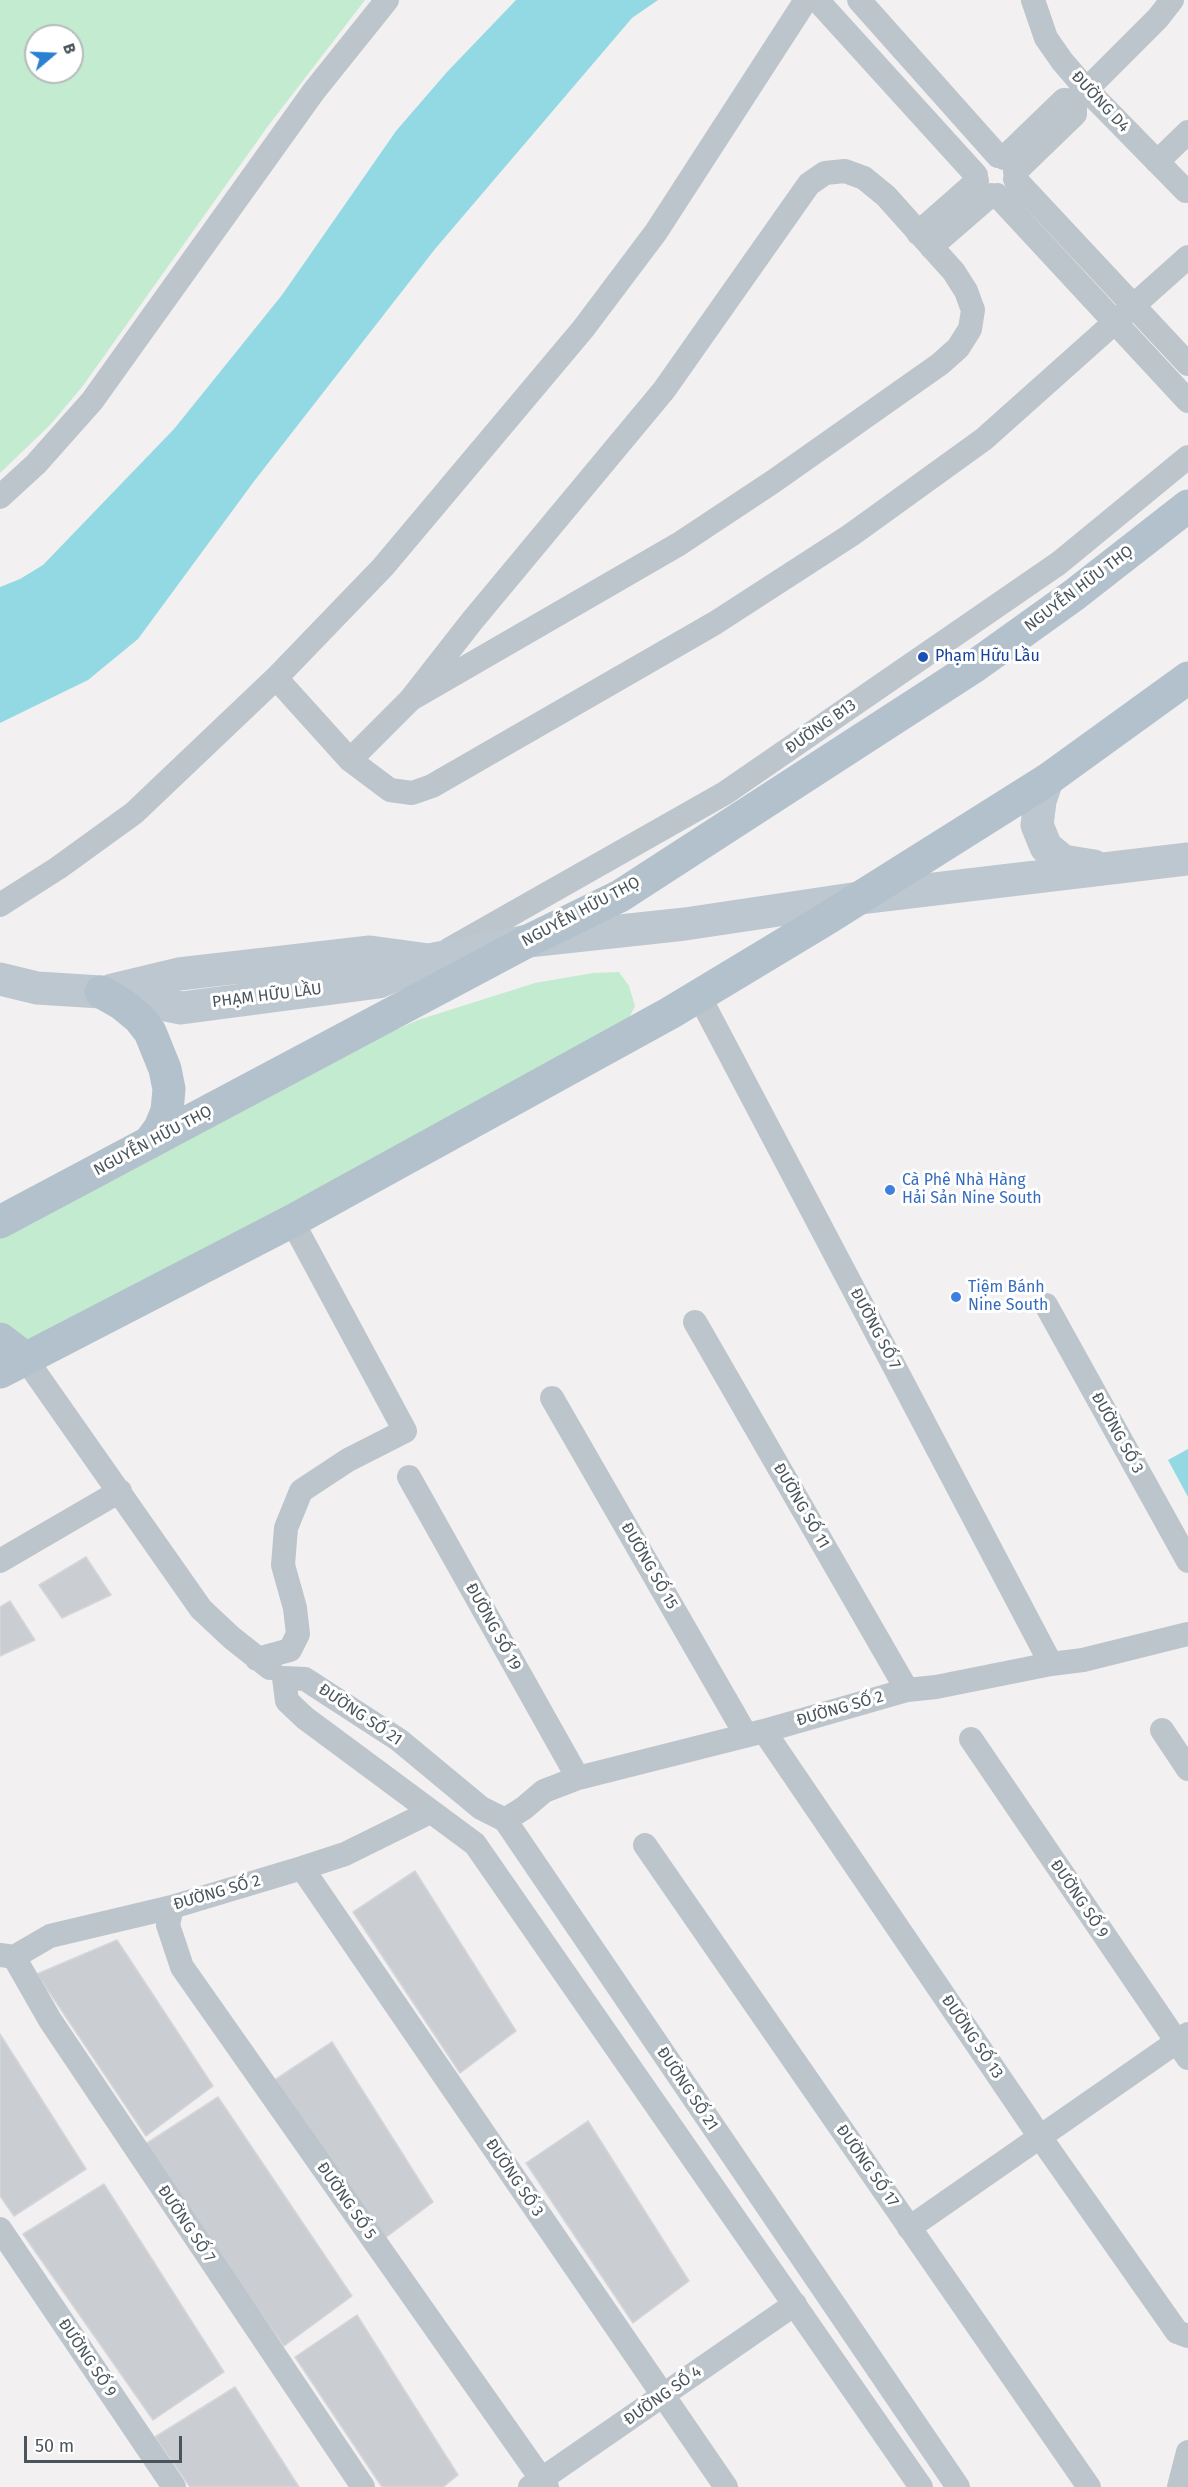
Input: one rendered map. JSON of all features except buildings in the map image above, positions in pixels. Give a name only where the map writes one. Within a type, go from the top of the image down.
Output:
[{"type":"main road","name":"NGUYỄN HỮU THỌ","points":[[0,1222],[528,941],[620,896],[972,668],[1074,595],[1188,506]]},
{"type":"main road","points":[[0,1338],[13,1365],[292,1221],[670,1013],[1047,780],[1188,678]]},
{"type":"main road","points":[[1047,780],[1040,801],[1038,825],[1046,847],[1063,861],[1114,869]]},
{"type":"main road","name":"PHẠM HỮU LẦU","points":[[0,979],[37,988],[101,993],[181,1008],[379,982],[429,960],[528,941],[685,924],[859,898],[1188,859]]},
{"type":"main road","points":[[101,993],[122,1004],[139,1018],[150,1032],[165,1069],[169,1089],[167,1111],[160,1128],[149,1143]]},
{"type":"street","points":[[0,497],[36,464],[92,401],[314,91],[387,0]]},
{"type":"street","points":[[0,905],[58,868],[134,813],[276,678],[383,567],[583,329],[656,232],[806,0]]},
{"type":"street","points":[[817,0],[985,186],[1188,401]]},
{"type":"street","points":[[859,0],[1188,364]]},
{"type":"street","name":"ĐƯỜNG D4","points":[[1034,0],[1046,38],[1081,95],[1157,162],[1186,191]]},
{"type":"street","points":[[1008,166],[1075,114],[1081,95],[1158,18],[1172,0]]},
{"type":"street","points":[[1157,162],[1188,132]]},
{"type":"street","points":[[985,186],[981,163],[992,157],[1008,166]]},
{"type":"street","points":[[985,186],[1009,190],[1008,166]]},
{"type":"street","points":[[350,760],[411,699],[468,626],[664,390],[809,184],[825,173],[845,171],[864,178],[886,196],[954,272],[966,291],[974,310],[970,329],[958,348],[940,364],[784,474],[679,544],[411,699]]},
{"type":"street","points":[[924,240],[985,186]]},
{"type":"street","points":[[276,678],[350,760],[390,790],[412,793],[432,786],[569,709],[714,623],[860,528],[984,439],[1188,257]]},
{"type":"street","name":"ĐƯỜNG B13","points":[[429,960],[725,793],[1059,563],[1188,457]]},
{"type":"street","points":[[468,626],[475,644],[493,652]]},
{"type":"street","name":"ĐƯỜNG SỐ 7","points":[[698,994],[1051,1664]]},
{"type":"street","points":[[257,1659],[290,1650],[298,1634],[295,1608],[283,1565],[286,1528],[301,1491],[348,1460],[405,1431],[292,1221]]},
{"type":"street","name":"ĐƯỜNG SỐ 3","points":[[1046,1305],[1188,1561]]},
{"type":"street","name":"ĐƯỜNG SỐ 11","points":[[695,1322],[907,1690]]},
{"type":"street","points":[[13,1365],[120,1491],[201,1609],[257,1659],[284,1678]]},
{"type":"street","name":"ĐƯỜNG SỐ 15","points":[[552,1398],[755,1733]]},
{"type":"street","name":"ĐƯỜNG SỐ 19","points":[[409,1477],[578,1778]]},
{"type":"street","points":[[0,1561],[120,1491]]},
{"type":"street","name":"ĐƯỜNG SỐ 2","points":[[505,1820],[544,1791],[578,1778],[755,1733],[907,1690],[936,1687],[1051,1664],[1083,1660],[1188,1634]]},
{"type":"street","name":"ĐƯỜNG SỐ 21","points":[[921,2487],[475,1844],[305,1718],[287,1701],[284,1678],[305,1679],[399,1740],[481,1808],[505,1820],[958,2487]]},
{"type":"street","points":[[1162,1730],[1188,1769]]},
{"type":"street","name":"ĐƯỜNG SỐ 13","points":[[755,1733],[1177,2332],[1188,2336]]},
{"type":"street","name":"ĐƯỜNG SỐ 9","points":[[971,1739],[1184,2045]]},
{"type":"street","name":"ĐƯỜNG SỐ 2","points":[[7,1956],[50,1936],[172,1907],[345,1854],[430,1812]]},
{"type":"street","name":"ĐƯỜNG SỐ 17","points":[[645,1845],[1089,2487]]},
{"type":"street","name":"ĐƯỜNG SỐ 3","points":[[303,1868],[726,2487]]},
{"type":"street","name":"ĐƯỜNG SỐ 5","points":[[172,1907],[168,1925],[182,1967],[539,2484]]},
{"type":"street","name":"ĐƯỜNG SỐ 7","points":[[7,1956],[363,2487]]},
{"type":"street","points":[[909,2228],[1040,2137],[1184,2045]]},
{"type":"street","name":"ĐƯỜNG SỐ 9","points":[[0,2229],[174,2487]]},
{"type":"street","name":"ĐƯỜNG SỐ 4","points":[[539,2484],[795,2304]]},
{"type":"street","points":[[1179,2487],[1188,2452]]},
{"type":"green space","points":[[0,0],[365,0],[268,126],[82,387],[50,425],[0,473]]},
{"type":"green space","points":[[619,972],[629,986],[635,1006],[629,1018],[36,1344],[15,1339],[0,1322],[0,1237],[384,1035],[418,1020],[535,983],[593,973]]},
{"type":"water","points":[[516,0],[658,0],[632,18],[435,249],[255,480],[138,639],[88,680],[0,723],[0,587],[20,579],[43,565],[174,429],[282,295],[396,131],[447,72]]},
{"type":"water","points":[[1188,1449],[1188,1497],[1168,1460]]},
{"type":"place","name":"Phạm Hữu Lầu","points":[[923,657]]},
{"type":"place","name":"Cà Phê Nhà Hàng Hải Sản Nine South","points":[[890,1190]]},
{"type":"place","name":"Tiệm Bánh Nine South","points":[[956,1297]]}]
